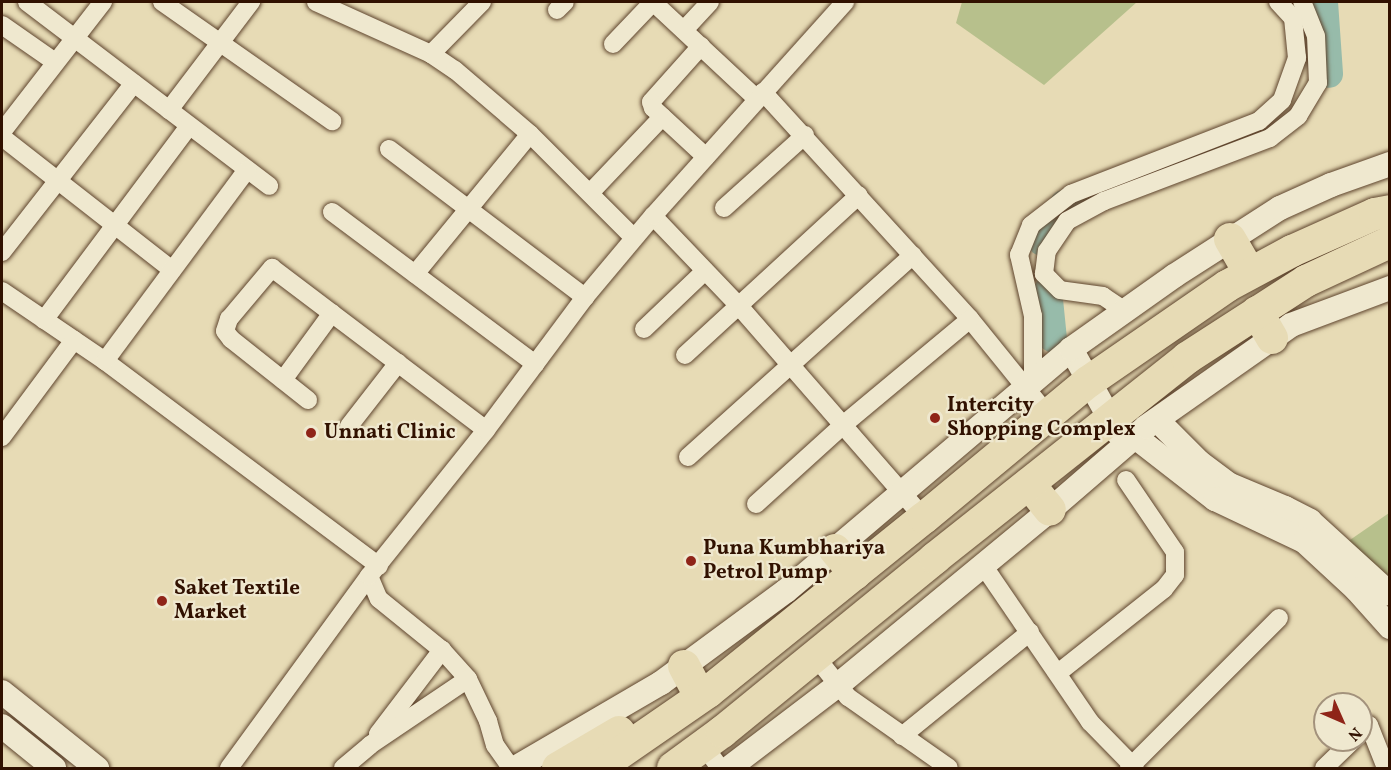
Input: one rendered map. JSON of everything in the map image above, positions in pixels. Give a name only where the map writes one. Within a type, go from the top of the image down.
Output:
[{"type":"highway","points":[[600,767],[703,693],[855,574],[1088,381],[1227,286],[1250,273],[1292,250],[1375,214],[1389,211]]},
{"type":"highway","points":[[1230,239],[1250,273]]},
{"type":"highway","points":[[673,768],[712,757],[815,656],[1029,484],[1123,433],[1187,358],[1265,325],[1306,281],[1389,242]]},
{"type":"highway","points":[[1029,484],[1050,510]]},
{"type":"highway","points":[[835,550],[855,574]]},
{"type":"highway","points":[[684,666],[703,693]]},
{"type":"highway","points":[[558,768],[681,698],[703,693]]},
{"type":"street","points":[[27,2],[269,186]]},
{"type":"street","points":[[103,2],[4,126],[57,180],[172,270]]},
{"type":"street","points":[[162,2],[221,41],[332,121]]},
{"type":"street","points":[[169,110],[251,2]]},
{"type":"street","points":[[318,2],[431,54],[455,70],[530,134],[634,238]]},
{"type":"street","points":[[613,44],[653,2],[805,135],[1029,384],[1047,414]]},
{"type":"street","points":[[684,30],[710,2]]},
{"type":"street","points":[[229,768],[374,571],[486,430],[585,297],[653,216],[845,2]]},
{"type":"street","points":[[1029,384],[1033,316],[1019,255],[1032,225],[1071,194],[1248,126],[1282,100],[1297,58],[1293,18],[1278,2]]},
{"type":"street","points":[[1125,311],[1104,296],[1060,290],[1044,274],[1047,251],[1067,221],[1104,201],[1269,138],[1298,116],[1318,83],[1316,36],[1302,2]]},
{"type":"street","points":[[431,54],[472,4]]},
{"type":"street","points":[[2,25],[55,62]]},
{"type":"street","points":[[701,46],[651,102],[653,108],[706,157]]},
{"type":"street","points":[[2,252],[134,83]]},
{"type":"street","points":[[590,193],[662,117]]},
{"type":"street","points":[[44,320],[189,126]]},
{"type":"street","points":[[415,274],[530,134]]},
{"type":"street","points":[[724,208],[805,135]]},
{"type":"street","points":[[389,149],[585,297]]},
{"type":"street","points":[[2,291],[105,361],[374,571],[380,599],[442,650],[468,679],[488,721],[495,745],[513,768],[661,683],[786,591],[1071,349],[1125,311],[1230,239],[1280,208],[1331,185],[1389,164]]},
{"type":"street","points":[[105,361],[247,170]]},
{"type":"street","points":[[685,356],[859,195]]},
{"type":"street","points":[[332,212],[535,364]]},
{"type":"street","points":[[653,216],[739,306],[924,518]]},
{"type":"street","points":[[688,457],[913,255]]},
{"type":"street","points":[[308,400],[231,339],[225,331],[229,319],[272,268],[486,430]]},
{"type":"street","points":[[644,328],[705,271]]},
{"type":"street","points":[[729,768],[838,685],[1050,510],[1123,433],[1157,420],[1265,325],[1291,325],[1389,288]]},
{"type":"street","points":[[283,380],[332,313]]},
{"type":"street","points":[[756,504],[843,425],[970,319]]},
{"type":"street","points":[[4,430],[74,340]]},
{"type":"street","points":[[1071,349],[1088,381],[1123,433],[1215,499],[1304,541],[1356,589],[1389,627]]},
{"type":"street","points":[[350,426],[398,363]]},
{"type":"street","points":[[1157,420],[1199,462],[1228,484],[1310,521],[1389,594]]},
{"type":"street","points":[[1058,673],[1164,589],[1174,575],[1175,552],[1126,480]]},
{"type":"street","points":[[983,565],[1090,722],[1132,768],[1279,618]]},
{"type":"street","points":[[902,736],[1029,632]]},
{"type":"street","points":[[370,745],[442,650]]},
{"type":"street","points":[[815,656],[838,685],[864,710],[949,768]]},
{"type":"street","points":[[343,768],[370,745],[468,679]]},
{"type":"street","points":[[2,692],[98,768]]},
{"type":"street","points":[[2,726],[54,768]]},
{"type":"street","points":[[1373,735],[1386,768]]},
{"type":"street","points":[[1324,768],[1341,752]]},
{"type":"green space","points":[[962,2],[1137,2],[1044,85],[956,23]]},
{"type":"green space","points":[[1389,513],[1389,584],[1347,542]]},
{"type":"waterway","points":[[1324,2],[1329,74]]},
{"type":"waterway","points":[[1042,242],[1064,204],[1155,174]]},
{"type":"waterway","points":[[1048,290],[1053,339]]},
{"type":"place","name":"Intercity Shopping Complex","points":[[935,418]]},
{"type":"place","name":"Unnati Clinic","points":[[311,433]]},
{"type":"place","name":"Puna Kumbhariya Petrol Pump","points":[[691,561]]},
{"type":"place","name":"Saket Textile Market","points":[[162,601]]}]
